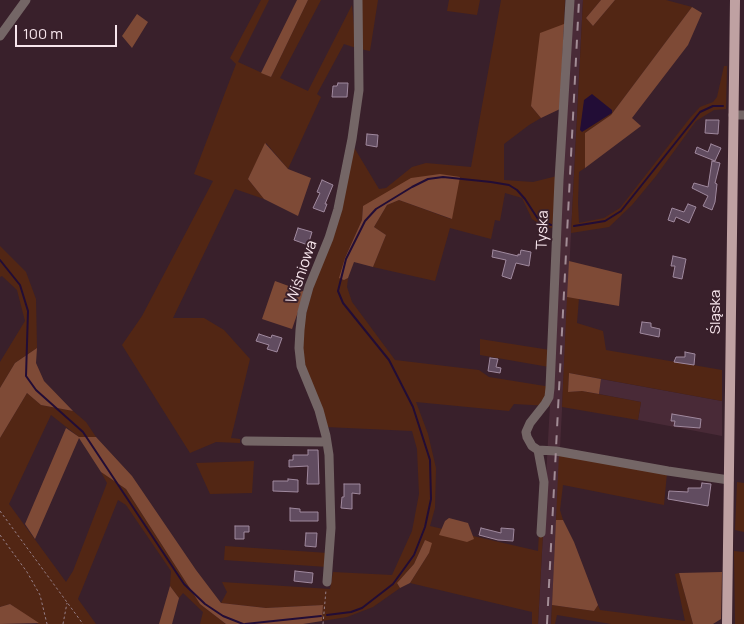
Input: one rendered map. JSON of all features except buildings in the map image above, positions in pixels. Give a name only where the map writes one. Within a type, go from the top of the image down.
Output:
[{"type":"main road","name":"Śląska","points":[[727,624],[735,0]]},
{"type":"street","points":[[0,36],[26,0]]},
{"type":"street","name":"Wiśniowa","points":[[327,582],[331,528],[327,442],[318,410],[301,366],[299,348],[300,330],[309,287],[329,238],[338,209],[352,139],[359,90],[358,0]]},
{"type":"street","name":"Tyska","points":[[541,533],[544,482],[538,450],[532,446],[526,432],[530,423],[549,397],[550,388],[559,180],[570,0]]},
{"type":"street","points":[[733,115],[744,115]]},
{"type":"street","points":[[246,441],[327,442]]},
{"type":"street","points":[[538,450],[556,451],[729,480]]},
{"type":"path","points":[[0,511],[83,624]]},
{"type":"path","points":[[0,535],[40,595],[47,624]]},
{"type":"path","points":[[324,624],[327,582]]},
{"type":"path","points":[[63,624],[67,602]]},
{"type":"shaded area","points":[[261,0],[269,0],[238,62],[271,77],[308,0],[321,0],[280,78],[308,91],[352,5],[356,48],[344,44],[317,94],[321,97],[288,169],[266,143],[248,179],[264,199],[235,189],[173,318],[204,318],[224,330],[250,359],[231,438],[240,439],[240,443],[216,442],[190,453],[122,345],[142,316],[213,181],[194,174],[236,64],[230,58]]},
{"type":"shaded area","points":[[297,0],[308,0],[271,77],[261,73]]},
{"type":"shaded area","points":[[359,0],[378,0],[370,51],[360,49]]},
{"type":"shaded area","points":[[449,0],[480,0],[477,15],[447,11]]},
{"type":"shaded area","points":[[501,0],[565,0],[564,24],[531,106],[541,118],[504,144],[504,180],[533,182],[557,176],[552,228],[544,227],[532,219],[522,198],[505,193],[500,221],[495,220],[491,239],[450,228],[435,281],[373,267],[386,235],[374,227],[387,205],[399,200],[451,219],[459,177],[363,206],[362,220],[345,258],[344,280],[348,278],[347,287],[352,302],[395,360],[479,370],[489,377],[551,387],[550,406],[514,404],[509,411],[416,402],[428,434],[436,468],[435,508],[430,526],[538,551],[539,533],[543,534],[538,624],[532,624],[532,612],[410,583],[429,553],[425,540],[414,564],[397,583],[400,588],[373,607],[347,617],[322,621],[323,605],[266,608],[221,603],[227,592],[222,582],[330,589],[333,572],[392,575],[412,531],[419,494],[417,449],[412,431],[326,427],[303,362],[301,332],[352,147],[379,189],[386,188],[412,167],[426,163],[471,167]]},
{"type":"shaded area","points":[[572,0],[583,0],[551,624],[538,624]]},
{"type":"shaded area","points":[[583,0],[601,0],[586,18],[593,26],[615,0],[666,0],[692,7],[611,115],[585,133],[585,168],[579,172],[579,223],[604,218],[620,208],[690,118],[700,107],[713,102],[717,97],[724,66],[727,66],[726,109],[714,110],[696,121],[656,176],[632,205],[609,227],[571,233]]},
{"type":"shaded area","points":[[601,0],[615,0],[593,26],[586,18]]},
{"type":"shaded area","points":[[692,7],[702,13],[688,45],[632,118],[641,126],[585,168],[585,133],[611,115]]},
{"type":"shaded area","points":[[137,14],[148,22],[132,48],[122,36]]},
{"type":"shaded area","points":[[564,24],[560,109],[541,118],[531,106],[540,33]]},
{"type":"shaded area","points":[[592,94],[612,110],[612,113],[582,132],[580,130],[584,100]]},
{"type":"shaded area","points":[[265,143],[288,169],[311,178],[298,216],[264,199],[248,179]]},
{"type":"shaded area","points":[[440,174],[460,177],[452,219],[399,200],[387,205],[374,227],[386,235],[373,267],[354,262],[348,278],[344,280],[339,278],[345,258],[362,220],[363,206],[411,178]]},
{"type":"shaded area","points":[[0,246],[26,272],[36,299],[37,348],[15,363],[0,388],[0,362],[25,321],[17,290],[2,276],[0,277]]},
{"type":"shaded area","points":[[569,261],[622,274],[619,306],[567,297]]},
{"type":"shaded area","points":[[275,281],[305,292],[292,329],[262,319]]},
{"type":"shaded area","points":[[567,297],[579,298],[577,323],[603,331],[606,350],[722,370],[722,401],[569,373],[568,392],[582,391],[641,402],[638,420],[562,407]]},
{"type":"shaded area","points":[[480,339],[550,350],[549,367],[480,355]]},
{"type":"shaded area","points":[[37,348],[36,363],[44,381],[73,411],[41,405],[27,393],[0,438],[0,388],[15,363]]},
{"type":"shaded area","points":[[569,373],[601,379],[599,394],[582,391],[568,392]]},
{"type":"shaded area","points":[[601,379],[722,401],[722,436],[638,420],[641,402],[599,394]]},
{"type":"shaded area","points":[[27,393],[41,405],[73,411],[86,422],[96,437],[79,437],[51,415],[9,504],[66,582],[73,571],[107,483],[101,472],[126,489],[200,604],[226,624],[200,624],[203,612],[183,593],[179,598],[170,586],[171,571],[126,505],[118,500],[78,599],[96,624],[38,624],[10,604],[0,607],[0,438]]},
{"type":"shaded area","points":[[66,428],[79,437],[96,437],[132,476],[196,570],[221,603],[266,608],[323,605],[322,621],[303,624],[226,624],[200,604],[126,489],[101,472],[79,438],[35,539],[25,524]]},
{"type":"shaded area","points":[[559,454],[667,473],[664,505],[563,485],[560,510],[563,520],[556,520]]},
{"type":"shaded area","points":[[254,461],[252,493],[210,494],[196,463]]},
{"type":"shaded area","points":[[737,482],[744,483],[744,532],[735,530]]},
{"type":"shaded area","points":[[449,518],[468,523],[474,539],[467,542],[439,535],[445,521]]},
{"type":"shaded area","points":[[556,520],[563,520],[574,542],[598,605],[594,611],[552,605]]},
{"type":"shaded area","points":[[425,540],[432,543],[429,553],[410,583],[400,588],[397,583],[414,564]]},
{"type":"shaded area","points":[[225,546],[328,553],[327,567],[224,560]]},
{"type":"shaded area","points":[[734,551],[744,552],[744,624],[735,624]]},
{"type":"shaded area","points":[[722,572],[721,619],[713,624],[693,624],[679,573]]},
{"type":"shaded area","points":[[679,573],[693,624],[611,624],[557,615],[555,624],[551,624],[552,605],[594,611],[598,605],[600,610],[685,621],[675,574]]},
{"type":"shaded area","points":[[170,586],[179,598],[172,624],[159,624]]},
{"type":"shaded area","points":[[10,604],[39,623],[0,624],[0,607]]},
{"type":"waterway","points":[[574,226],[605,221],[621,211],[700,112],[713,106],[723,106]]},
{"type":"waterway","points":[[327,615],[351,612],[362,608],[393,584],[414,555],[425,527],[431,499],[430,460],[413,407],[389,360],[343,303],[338,291],[346,259],[365,221],[376,209],[412,187],[428,179],[443,177],[509,185],[517,190],[525,199],[538,219],[551,225]]},
{"type":"waterway","points":[[0,260],[20,285],[28,311],[26,376],[36,390],[83,432],[184,584],[205,604],[223,616],[243,624]]},
{"type":"waterway","points":[[245,624],[321,616]]},
{"type":"railway","points":[[547,624],[579,0]]}]
